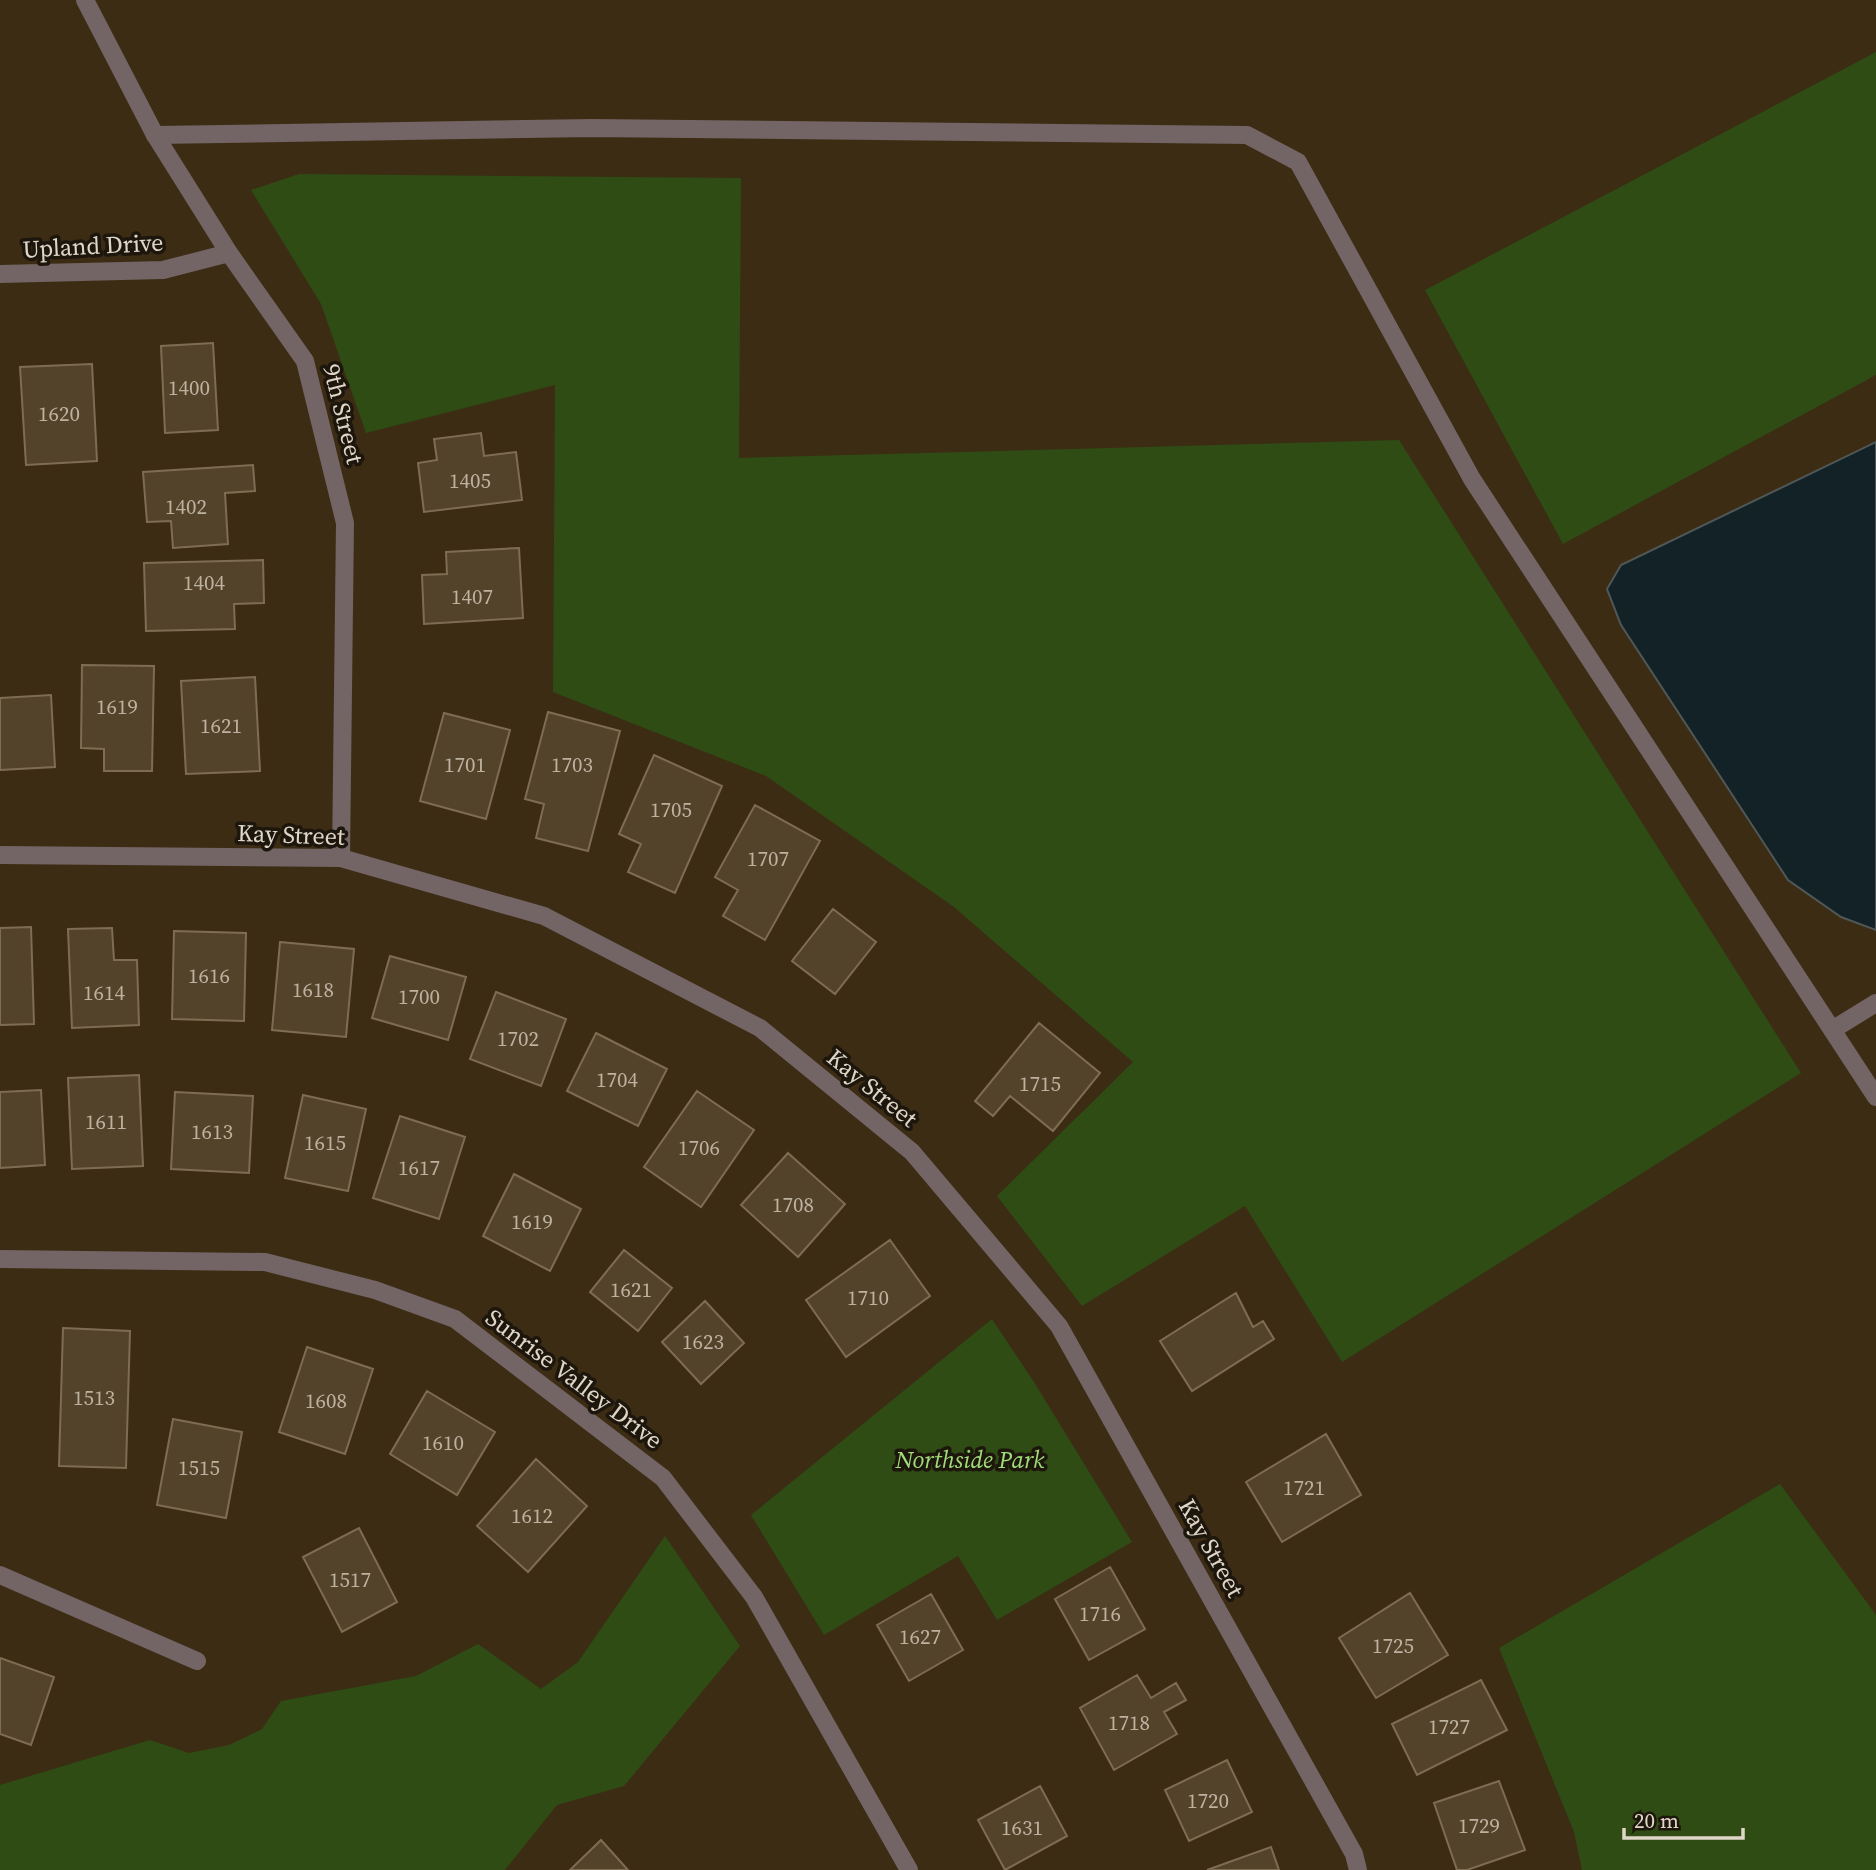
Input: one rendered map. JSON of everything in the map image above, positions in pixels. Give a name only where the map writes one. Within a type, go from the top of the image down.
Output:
[{"type":"street","name":"9th Street","points":[[85,0],[155,135],[229,253],[305,361],[345,523],[341,858]]},
{"type":"street","points":[[155,135],[591,128],[1247,135],[1298,162],[1472,479],[1876,1097]]},
{"type":"street","name":"Upland Drive","points":[[0,274],[163,270],[229,253]]},
{"type":"street","name":"Kay Street","points":[[0,855],[341,858],[544,916],[760,1028],[912,1152],[1059,1326],[1354,1854],[1358,1870]]},
{"type":"street","points":[[1832,1030],[1876,1003]]},
{"type":"street","name":"Sunrise Valley Drive","points":[[0,1259],[265,1262],[375,1290],[454,1319],[663,1478],[754,1597],[909,1870]]},
{"type":"street","points":[[0,1574],[197,1661]]},
{"type":"green space","points":[[1876,52],[1876,375],[1563,544],[1425,290]]},
{"type":"green space","points":[[299,174],[741,178],[739,458],[1399,440],[1801,1073],[1342,1362],[1245,1206],[1082,1306],[997,1196],[1133,1062],[954,907],[766,776],[553,692],[555,385],[366,433],[321,304],[251,190]]},
{"type":"green space","name":"Northside Park","points":[[992,1319],[1132,1542],[997,1620],[958,1556],[824,1635],[751,1515]]},
{"type":"green space","points":[[1780,1484],[1876,1615],[1876,1870],[1582,1870],[1574,1832],[1499,1648]]},
{"type":"green space","points":[[665,1536],[740,1646],[624,1786],[557,1805],[505,1870],[0,1870],[0,1785],[150,1740],[189,1753],[229,1745],[262,1729],[281,1701],[416,1676],[478,1644],[541,1689],[578,1662]]},
{"type":"shaded area","points":[[1876,442],[1876,930],[1841,917],[1788,880],[1621,625],[1607,589],[1621,565]]},
{"type":"building","points":[[213,343],[218,430],[165,433],[161,346]]},
{"type":"building","points":[[92,364],[97,461],[26,465],[20,367]]},
{"type":"building","points":[[481,433],[484,456],[516,452],[522,500],[424,512],[418,463],[437,460],[434,439]]},
{"type":"building","points":[[253,465],[255,491],[225,493],[228,544],[173,548],[171,521],[147,522],[143,472]]},
{"type":"building","points":[[519,548],[523,618],[424,624],[422,575],[447,574],[446,552]]},
{"type":"building","points":[[263,560],[264,603],[234,604],[235,629],[146,631],[144,563]]},
{"type":"building","points":[[82,665],[154,666],[152,771],[104,771],[104,749],[81,748]]},
{"type":"building","points":[[255,677],[260,771],[186,774],[181,681]]},
{"type":"building","points":[[51,695],[55,767],[0,770],[0,698]]},
{"type":"building","points":[[548,712],[620,731],[588,851],[536,838],[544,804],[525,799]]},
{"type":"building","points":[[444,713],[510,730],[486,819],[420,801]]},
{"type":"building","points":[[654,755],[722,786],[675,893],[628,872],[641,844],[619,834]]},
{"type":"building","points":[[755,805],[820,841],[765,940],[723,916],[738,890],[715,877]]},
{"type":"building","points":[[833,909],[876,942],[835,994],[792,961]]},
{"type":"building","points":[[31,927],[34,1024],[0,1025],[0,928]]},
{"type":"building","points":[[112,928],[114,960],[137,960],[139,1025],[72,1028],[68,929]]},
{"type":"building","points":[[174,931],[246,933],[244,1021],[172,1019]]},
{"type":"building","points":[[280,942],[354,949],[346,1037],[272,1030]]},
{"type":"building","points":[[390,956],[466,977],[448,1040],[372,1018]]},
{"type":"building","points":[[496,992],[566,1019],[541,1086],[470,1059]]},
{"type":"building","points":[[1039,1023],[1100,1073],[1053,1131],[1010,1096],[993,1116],[975,1101]]},
{"type":"building","points":[[596,1033],[667,1069],[638,1126],[567,1091]]},
{"type":"building","points":[[139,1075],[143,1166],[72,1169],[68,1078]]},
{"type":"building","points":[[41,1090],[45,1165],[0,1168],[0,1092]]},
{"type":"building","points":[[697,1091],[754,1130],[701,1207],[644,1167]]},
{"type":"building","points":[[175,1092],[253,1096],[249,1173],[171,1169]]},
{"type":"building","points":[[303,1095],[366,1109],[348,1191],[285,1178]]},
{"type":"building","points":[[400,1116],[465,1137],[439,1219],[373,1198]]},
{"type":"building","points":[[788,1153],[845,1204],[798,1257],[741,1205]]},
{"type":"building","points":[[514,1174],[581,1209],[550,1271],[483,1236]]},
{"type":"building","points":[[890,1240],[930,1296],[846,1357],[806,1300]]},
{"type":"building","points":[[624,1250],[672,1288],[638,1331],[590,1292]]},
{"type":"building","points":[[1236,1293],[1253,1327],[1263,1321],[1274,1339],[1192,1391],[1160,1341]]},
{"type":"building","points":[[705,1301],[744,1343],[701,1384],[662,1342]]},
{"type":"building","points":[[63,1328],[130,1331],[126,1468],[59,1466]]},
{"type":"building","points":[[307,1347],[373,1369],[345,1454],[279,1432]]},
{"type":"building","points":[[427,1391],[495,1432],[457,1495],[390,1454]]},
{"type":"building","points":[[173,1419],[242,1432],[226,1518],[157,1505]]},
{"type":"building","points":[[1326,1434],[1361,1495],[1282,1542],[1246,1482]]},
{"type":"building","points":[[536,1459],[587,1506],[528,1572],[477,1526]]},
{"type":"building","points":[[359,1528],[397,1602],[342,1632],[303,1557]]},
{"type":"building","points":[[1110,1567],[1145,1629],[1089,1660],[1055,1599]]},
{"type":"building","points":[[1410,1593],[1448,1655],[1376,1698],[1339,1638]]},
{"type":"building","points":[[931,1594],[963,1650],[909,1681],[877,1625]]},
{"type":"building","points":[[0,1658],[54,1677],[31,1745],[0,1734]]},
{"type":"building","points":[[1137,1675],[1151,1698],[1176,1683],[1186,1700],[1164,1712],[1177,1734],[1114,1770],[1080,1708]]},
{"type":"building","points":[[1481,1680],[1507,1730],[1417,1775],[1392,1724]]},
{"type":"building","points":[[1227,1760],[1252,1812],[1189,1841],[1165,1790]]},
{"type":"building","points":[[1499,1781],[1525,1850],[1467,1870],[1457,1870],[1434,1803]]},
{"type":"building","points":[[1040,1786],[1067,1836],[1005,1870],[978,1820]]},
{"type":"building","points":[[601,1840],[628,1870],[570,1870]]},
{"type":"building","points":[[1271,1847],[1279,1870],[1207,1870]]}]
